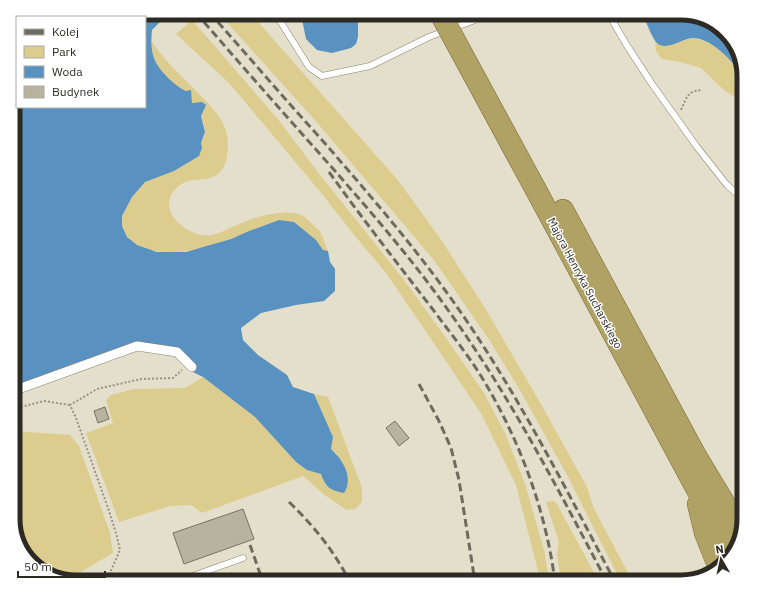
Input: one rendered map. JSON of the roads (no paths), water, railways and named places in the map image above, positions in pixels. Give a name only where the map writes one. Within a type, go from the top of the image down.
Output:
[{"type":"highway","name":"Majora Henryka Sucharskiego","points":[[444,20],[737,524]]},
{"type":"highway","name":"Majora Henryka Sucharskiego","points":[[460,20],[542,187],[695,486],[730,547]]},
{"type":"highway","points":[[695,486],[705,533],[717,562]]},
{"type":"street","points":[[20,388],[137,346],[177,352],[191,365]]},
{"type":"lane","points":[[279,20],[309,68],[322,76],[370,66],[429,37],[474,20]]},
{"type":"lane","points":[[612,20],[647,77],[727,185],[737,194]]},
{"type":"lane","points":[[195,575],[243,558]]},
{"type":"water","points":[[146,20],[162,20],[152,30],[152,52],[159,68],[172,82],[186,91],[191,90],[192,103],[202,102],[206,105],[201,116],[205,132],[201,143],[202,148],[199,156],[174,171],[145,182],[132,197],[122,216],[122,226],[127,237],[137,245],[157,252],[186,252],[231,239],[279,220],[294,222],[316,240],[323,250],[328,251],[330,262],[335,269],[335,291],[324,301],[296,305],[261,313],[241,328],[243,340],[258,355],[287,375],[293,387],[314,394],[333,437],[331,449],[340,458],[346,470],[348,481],[344,493],[329,488],[321,474],[307,470],[296,462],[255,417],[203,377],[191,371],[177,350],[138,344],[20,386],[20,108],[146,108]]},
{"type":"water","points":[[302,20],[358,20],[358,37],[356,44],[351,48],[332,53],[317,50],[306,39]]},
{"type":"water","points":[[645,20],[682,20],[703,24],[718,34],[728,45],[733,54],[736,67],[724,54],[701,39],[690,38],[672,45],[664,46],[657,43],[652,36]]},
{"type":"railway","points":[[202,20],[370,211],[418,269],[448,310],[513,409],[552,478],[603,575]]},
{"type":"railway","points":[[216,20],[373,200],[423,261],[455,304],[478,337],[540,440],[611,575]]},
{"type":"railway","points":[[329,172],[463,350],[495,400],[519,449],[529,475],[545,528],[554,575]]},
{"type":"railway","points":[[419,384],[439,421],[451,448],[459,480],[474,575]]},
{"type":"railway","points":[[289,502],[323,539],[346,575]]},
{"type":"railway","points":[[250,545],[261,575]]}]
